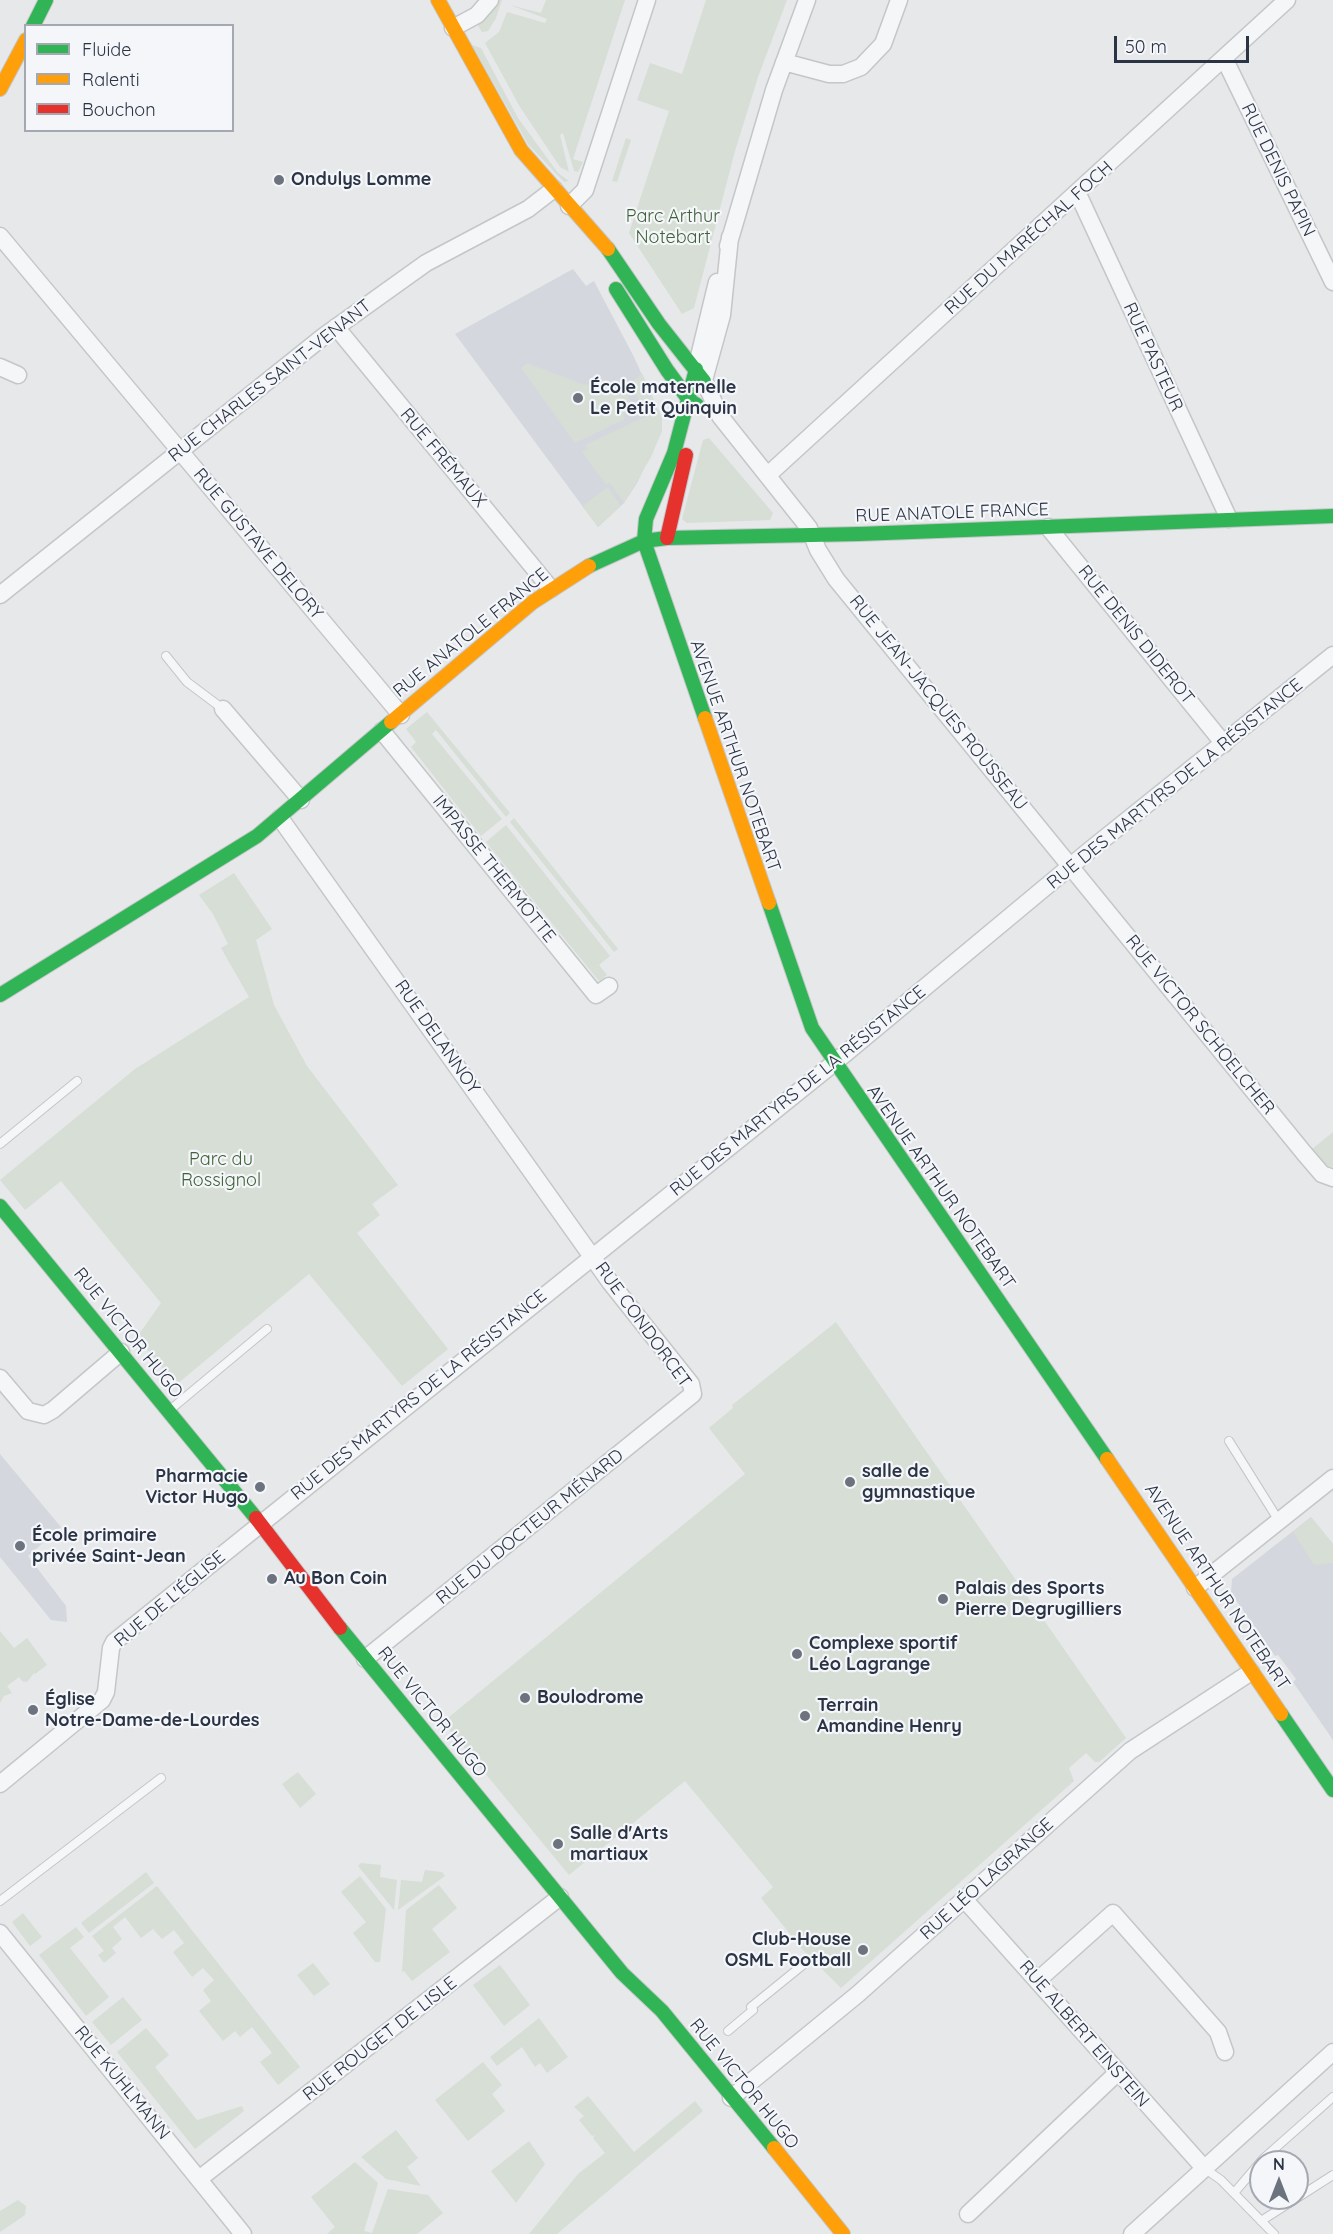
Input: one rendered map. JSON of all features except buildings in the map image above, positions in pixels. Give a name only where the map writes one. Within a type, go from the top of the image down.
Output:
[{"type":"street","points":[[34,24],[46,0]]},
{"type":"street","points":[[438,0],[506,127],[529,160],[603,242],[659,324],[700,374],[720,416]]},
{"type":"street","points":[[453,28],[477,15],[490,0]]},
{"type":"street","points":[[570,206],[585,190],[647,0]]},
{"type":"street","points":[[667,538],[700,374],[722,315],[730,237],[784,62],[807,0]]},
{"type":"street","points":[[784,62],[829,74],[843,74],[861,67],[882,44],[899,0]]},
{"type":"street","name":"RUE DU MARÉCHAL FOCH","points":[[769,474],[1287,0]]},
{"type":"street","points":[[0,89],[24,44]]},
{"type":"street","name":"RUE DENIS PAPIN","points":[[1224,58],[1333,282]]},
{"type":"street","name":"RUE CHARLES SAINT-VENANT","points":[[0,595],[336,327],[426,263],[536,204],[554,189]]},
{"type":"street","name":"RUE PASTEUR","points":[[1077,194],[1229,519]]},
{"type":"street","points":[[570,206],[605,272],[693,403],[720,416]]},
{"type":"street","name":"RUE GUSTAVE DELORY","points":[[0,236],[400,715]]},
{"type":"street","name":"RUE FRÉMAUX","points":[[336,327],[551,588]]},
{"type":"street","points":[[0,367],[18,375]]},
{"type":"street","points":[[644,542],[646,519],[693,403]]},
{"type":"street","name":"RUE JEAN-JACQUES ROUSSEAU","points":[[720,416],[769,474],[812,535],[836,579],[1071,867]]},
{"type":"street","name":"RUE ANATOLE FRANCE","points":[[0,995],[241,847],[302,800],[551,588],[595,563],[644,542],[667,538],[1333,516]]},
{"type":"street","name":"RUE DENIS DIDEROT","points":[[1048,527],[1224,744]]},
{"type":"street","name":"AVENUE ARTHUR NOTEBART","points":[[644,542],[802,1005],[816,1036],[1251,1672],[1332,1785]]},
{"type":"street","name":"RUE DES MARTYRS DE LA RÉSISTANCE","points":[[260,1522],[834,1063],[1333,655]]},
{"type":"street","points":[[223,709],[302,800]]},
{"type":"street","name":"IMPASSE THERMOTTE","points":[[381,731],[596,995],[609,986]]},
{"type":"street","name":"RUE DELANNOY","points":[[280,818],[592,1257]]},
{"type":"street","name":"RUE VICTOR SCHOELCHER","points":[[1071,867],[1318,1169],[1333,1178]]},
{"type":"street","name":"RUE VICTOR HUGO","points":[[0,1206],[260,1522],[293,1569],[365,1659],[621,1973],[653,2001],[700,2053],[731,2098],[843,2234]]},
{"type":"street","name":"RUE CONDORCET","points":[[592,1257],[691,1384],[693,1394]]},
{"type":"street","points":[[0,1378],[28,1411],[44,1415],[53,1410],[121,1352]]},
{"type":"street","name":"RUE DU DOCTEUR MÉNARD","points":[[365,1659],[693,1394]]},
{"type":"street","points":[[1195,1588],[1333,1478]]},
{"type":"street","name":"RUE DE L'ÉGLISE","points":[[0,1784],[102,1700],[106,1692],[111,1647],[114,1641],[260,1522]]},
{"type":"street","name":"RUE LÉO LAGRANGE","points":[[731,2098],[858,1994],[1130,1751],[1251,1672]]},
{"type":"street","name":"RUE ROUGET DE LISLE","points":[[199,2179],[560,1898]]},
{"type":"street","name":"RUE ALBERT EINSTEIN","points":[[964,1899],[1204,2168]]},
{"type":"street","points":[[1037,1981],[1113,1913],[1218,2032],[1225,2052]]},
{"type":"street","name":"RUE KUHLMANN","points":[[0,1933],[243,2234]]},
{"type":"street","points":[[1132,2234],[1333,2052]]},
{"type":"street","points":[[968,2214],[1117,2073]]},
{"type":"lane","points":[[166,656],[188,682],[223,709]]},
{"type":"lane","points":[[0,1144],[77,1081]]},
{"type":"lane","points":[[169,1411],[267,1329]]},
{"type":"lane","points":[[1229,1441],[1279,1521]]},
{"type":"lane","points":[[0,1901],[161,1778]]},
{"type":"lane","points":[[728,2031],[753,2010],[751,2007],[804,1964]]},
{"type":"lane","points":[[1234,2193],[1263,2159],[1333,2097]]},
{"type":"lane","points":[[1204,2168],[1221,2180],[1274,2234]]},
{"type":"lane","points":[[1309,2190],[1333,2175]]},
{"type":"lane","points":[[1261,2221],[1278,2210]]},
{"type":"shaded area","name":"École maternelle Le Petit Quinquin","points":[[573,269],[586,286],[594,281],[634,357],[662,419],[662,431],[637,483],[624,503],[598,527],[455,334]]},
{"type":"shaded area","name":"École primaire privée Saint-Jean","points":[[0,1454],[61,1527],[28,1556],[66,1606],[67,1622],[51,1620],[0,1557]]},
{"type":"shaded area","points":[[1311,1517],[1333,1544],[1333,1740],[1293,1682],[1296,1679],[1278,1655],[1275,1656],[1231,1593],[1232,1579]]},
{"type":"green space","points":[[495,0],[502,0],[496,18],[488,31],[482,32],[477,24]]},
{"type":"green space","points":[[546,0],[625,0],[573,159],[583,162],[578,172],[574,171],[563,133],[560,135],[569,172],[560,167],[520,107],[485,43],[499,32],[507,12],[545,23],[547,19],[510,5],[541,13]]},
{"type":"green space","name":"Parc Arthur Notebart","points":[[706,0],[787,0],[758,77],[735,151],[694,308],[682,314],[629,233],[669,111],[637,100],[650,63],[682,74]]},
{"type":"green space","points":[[472,45],[481,48],[518,118],[558,173],[569,181],[564,182],[528,144]]},
{"type":"green space","points":[[626,138],[631,140],[617,182],[612,181]]},
{"type":"green space","points":[[527,363],[582,384],[617,389],[624,386],[634,409],[623,414],[625,419],[575,443],[521,368]]},
{"type":"green space","points":[[642,373],[654,400],[641,405],[631,383]]},
{"type":"green space","points":[[659,410],[662,431],[651,457],[624,503],[610,483],[606,485],[582,452],[587,449],[585,445]]},
{"type":"green space","points":[[709,438],[773,513],[770,520],[687,523],[682,519],[703,440]]},
{"type":"green space","points":[[608,487],[621,506],[598,527],[582,506]]},
{"type":"green space","points":[[427,712],[510,813],[506,817],[436,730],[432,734],[502,819],[481,836],[411,747],[416,742],[406,729]]},
{"type":"green space","points":[[514,818],[618,949],[614,952],[510,822]]},
{"type":"green space","points":[[506,825],[610,956],[599,965],[607,975],[599,981],[486,842]]},
{"type":"green space","name":"Parc du Rossignol","points":[[234,873],[272,929],[256,940],[274,1005],[307,1066],[398,1185],[372,1204],[380,1215],[357,1233],[448,1349],[402,1386],[309,1274],[176,1385],[137,1337],[161,1303],[61,1181],[25,1210],[0,1180],[135,1069],[249,997],[221,948],[228,944],[213,914],[199,895]]},
{"type":"green space","points":[[1333,1132],[1333,1167],[1331,1167],[1319,1161],[1311,1150]]},
{"type":"green space","name":"Complexe sportif Léo Lagrange","points":[[836,1322],[1126,1738],[1099,1762],[1095,1762],[1086,1753],[1069,1768],[1074,1781],[841,1988],[802,1949],[761,1898],[773,1887],[685,1781],[569,1875],[443,1722],[745,1474],[709,1428],[733,1408],[732,1405]]},
{"type":"green space","points":[[1311,1517],[1333,1544],[1333,1563],[1314,1565],[1293,1532]]},
{"type":"green space","points":[[0,1631],[14,1648],[27,1638],[47,1665],[34,1673],[27,1682],[23,1681],[24,1683],[19,1677],[7,1686],[12,1693],[4,1696],[0,1703]]},
{"type":"green space","points":[[298,1772],[316,1794],[300,1808],[282,1784]]},
{"type":"green space","points":[[361,1863],[381,1865],[380,1877],[397,1880],[394,1910],[358,1866]]},
{"type":"green space","points":[[425,1870],[442,1872],[445,1876],[398,1910],[401,1880],[422,1882]]},
{"type":"green space","points":[[146,1872],[154,1883],[89,1933],[81,1923]]},
{"type":"green space","points":[[360,1876],[386,1909],[380,1962],[375,1962],[353,1933],[366,1922],[341,1892]]},
{"type":"green space","points":[[439,1885],[457,1908],[432,1929],[450,1952],[412,1981],[404,1971],[402,1972],[406,1910]]},
{"type":"green space","points":[[157,1886],[300,2067],[278,2085],[260,2062],[272,2053],[252,2027],[240,2037],[235,2031],[223,2041],[199,2011],[211,2001],[203,1990],[214,1980],[203,1968],[192,1977],[173,1952],[184,1943],[174,1930],[162,1939],[153,1929],[141,1938],[125,1917],[113,1927],[122,1939],[112,1948],[116,1953],[104,1963],[98,1955],[104,1951],[92,1936]]},
{"type":"green space","points":[[23,1913],[42,1937],[30,1946],[12,1922]]},
{"type":"green space","points":[[76,1927],[84,1937],[70,1948],[109,1997],[86,2016],[39,1955]]},
{"type":"green space","points":[[313,1963],[330,1984],[314,1996],[297,1975]]},
{"type":"green space","points":[[500,1965],[530,2005],[504,2026],[473,1985]]},
{"type":"green space","points":[[123,1997],[142,2020],[111,2045],[92,2022]]},
{"type":"green space","points":[[539,2018],[568,2057],[547,2073],[540,2063],[535,2067],[522,2047],[497,2066],[490,2057]]},
{"type":"green space","points":[[146,2028],[169,2055],[155,2067],[197,2120],[242,2106],[244,2111],[195,2149],[117,2052]]},
{"type":"green space","points":[[483,2062],[502,2085],[492,2094],[505,2111],[468,2141],[435,2100]]},
{"type":"green space","points":[[588,2096],[634,2152],[695,2101],[703,2111],[557,2234],[529,2234],[578,2174],[605,2153],[593,2138],[595,2135],[592,2136],[579,2120],[584,2116],[574,2107]]},
{"type":"green space","points":[[396,2130],[418,2158],[407,2167],[421,2186],[386,2179],[361,2157]]},
{"type":"green space","points":[[529,2141],[545,2164],[516,2203],[491,2171]]},
{"type":"green space","points":[[355,2162],[378,2183],[364,2231],[372,2233],[388,2189],[428,2195],[443,2213],[417,2234],[327,2234],[335,2227],[311,2197]]},
{"type":"green space","points":[[18,2200],[26,2206],[25,2215],[0,2232],[0,2211]]},
{"type":"traffic: fast","points":[[34,24],[46,0]]},
{"type":"traffic: fast","points":[[608,249],[659,324],[704,381]]},
{"type":"traffic: fast","points":[[616,289],[667,370],[689,400],[697,405]]},
{"type":"traffic: fast","points":[[696,369],[674,453],[646,519],[644,541],[705,718]]},
{"type":"traffic: fast","points":[[589,566],[644,541],[667,538],[859,534],[1333,516]]},
{"type":"traffic: fast","points":[[0,995],[257,836],[391,722]]},
{"type":"traffic: fast","points":[[769,903],[812,1028],[1107,1459]]},
{"type":"traffic: fast","points":[[0,1206],[256,1518]]},
{"type":"traffic: fast","points":[[340,1628],[622,1973],[662,2011],[774,2148]]},
{"type":"traffic: fast","points":[[1281,1714],[1333,1790]]},
{"type":"traffic: slow","points":[[438,0],[521,150],[608,249]]},
{"type":"traffic: slow","points":[[0,89],[24,44]]},
{"type":"traffic: slow","points":[[391,722],[533,602],[589,566]]},
{"type":"traffic: slow","points":[[705,718],[769,903]]},
{"type":"traffic: slow","points":[[1107,1459],[1281,1714]]},
{"type":"traffic: slow","points":[[774,2148],[843,2234]]},
{"type":"traffic: jam","points":[[667,538],[686,455]]},
{"type":"traffic: jam","points":[[256,1518],[340,1628]]},
{"type":"place","name":"Ondulys Lomme","points":[[279,180]]},
{"type":"place","name":"École maternelle Le Petit Quinquin","points":[[578,398]]},
{"type":"place","name":"salle de gymnastique","points":[[850,1482]]},
{"type":"place","name":"Pharmacie Victor Hugo","points":[[260,1487]]},
{"type":"place","name":"École primaire privée Saint-Jean","points":[[20,1546]]},
{"type":"place","name":"Au Bon Coin","points":[[272,1579]]},
{"type":"place","name":"Palais des Sports Pierre Degrugilliers","points":[[943,1599]]},
{"type":"place","name":"Complexe sportif Léo Lagrange","points":[[797,1654]]},
{"type":"place","name":"Boulodrome","points":[[525,1698]]},
{"type":"place","name":"Église Notre-Dame-de-Lourdes","points":[[33,1710]]},
{"type":"place","name":"Terrain Amandine Henry","points":[[805,1716]]},
{"type":"place","name":"Salle d'Arts martiaux","points":[[558,1844]]},
{"type":"place","name":"Club-House OSML Football","points":[[863,1950]]}]
